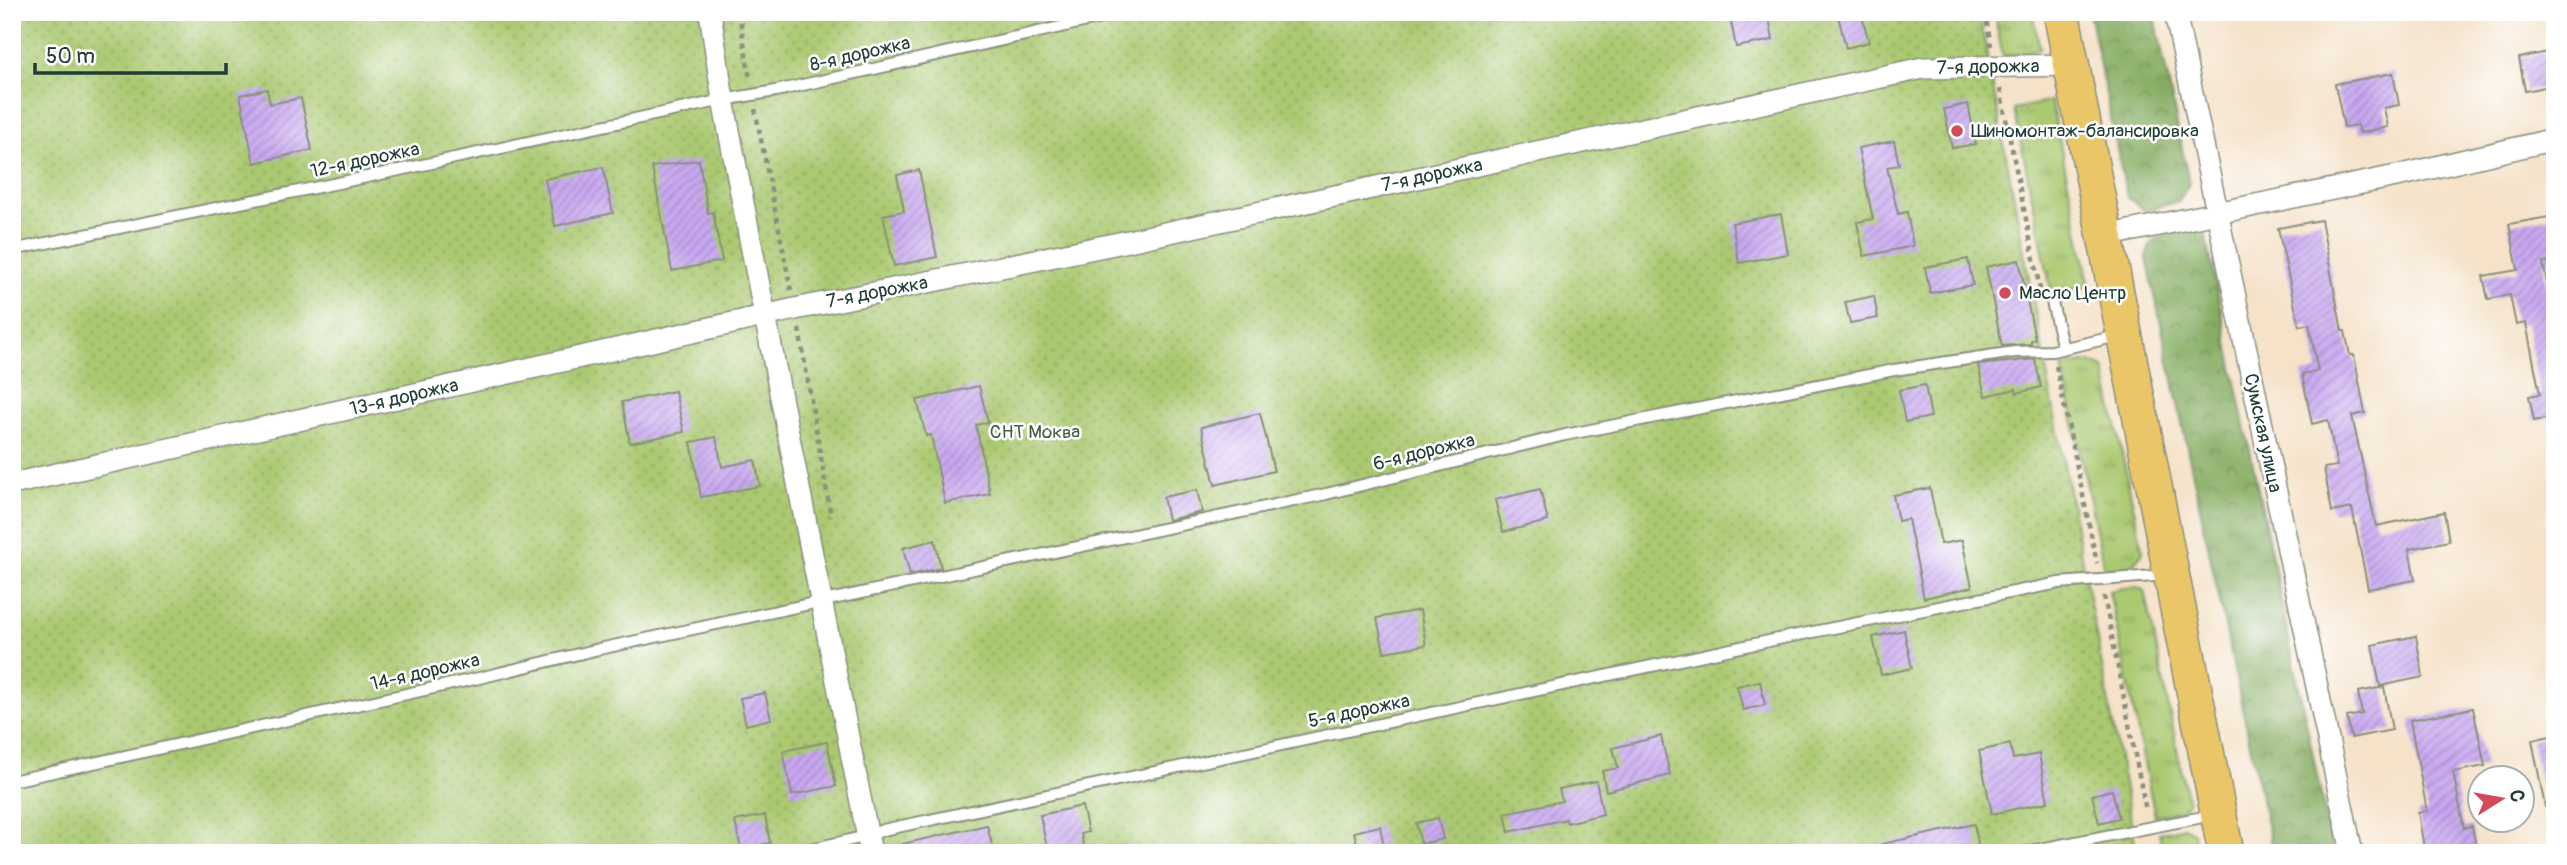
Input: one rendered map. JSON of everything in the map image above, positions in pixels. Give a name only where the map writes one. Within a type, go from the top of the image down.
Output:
[{"type":"main road","points":[[2061,12],[2227,853]]},
{"type":"street","points":[[710,12],[723,100],[765,316],[822,601],[874,839]]},
{"type":"street","name":"Сумская улица","points":[[2175,12],[2352,853]]},
{"type":"street","name":"7-я дорожка","points":[[795,309],[1119,243],[1923,68],[2072,65]]},
{"type":"street","points":[[2105,236],[2406,174],[2555,139]]},
{"type":"street","name":"13-я дорожка","points":[[12,484],[795,309]]},
{"type":"lane","name":"8-я дорожка","points":[[723,100],[1127,12]]},
{"type":"lane","name":"12-я дорожка","points":[[12,250],[723,100]]},
{"type":"lane","points":[[2047,300],[2058,350]]},
{"type":"lane","name":"6-я дорожка","points":[[844,596],[1326,494],[1565,435],[1894,370],[2015,352],[2058,350],[2124,335]]},
{"type":"lane","name":"5-я дорожка","points":[[793,853],[874,839],[1842,626],[2059,583],[2172,575]]},
{"type":"lane","name":"14-я дорожка","points":[[12,782],[844,596]]},
{"type":"lane","points":[[2020,853],[2219,813]]},
{"type":"path","points":[[739,12],[833,528]]},
{"type":"path","points":[[1985,12],[2047,300]]},
{"type":"path","points":[[2058,350],[2149,827]]},
{"type":"green space","name":"СНТ Моква","points":[[12,12],[1979,12],[2137,853],[12,853]]},
{"type":"green space","points":[[1994,12],[2032,12],[2040,49],[2003,57]]},
{"type":"green space","points":[[2089,12],[2154,12],[2189,183],[2179,201],[2145,211],[2127,197]]},
{"type":"green space","points":[[2051,101],[2090,287],[2052,295],[2014,109]]},
{"type":"green space","points":[[2204,227],[2333,853],[2273,853],[2147,258],[2154,241],[2167,232]]},
{"type":"green space","points":[[2090,362],[2104,368],[2143,552],[2132,565],[2105,572],[2062,367]]},
{"type":"green space","points":[[2135,586],[2145,591],[2188,803],[2181,811],[2155,816],[2109,591]]},
{"type":"green space","points":[[2184,827],[2194,833],[2198,853],[2163,853],[2159,833]]},
{"type":"building","points":[[1729,12],[1768,12],[1773,40],[1736,47]]},
{"type":"building","points":[[1837,12],[1861,12],[1869,42],[1846,48]]},
{"type":"building","points":[[2552,51],[2555,85],[2525,91],[2519,58]]},
{"type":"building","points":[[2393,73],[2399,105],[2384,108],[2388,127],[2360,133],[2358,125],[2344,127],[2335,84]]},
{"type":"building","points":[[267,89],[270,104],[301,98],[312,150],[254,163],[240,95]]},
{"type":"building","points":[[1968,104],[1976,144],[1952,148],[1944,109]]},
{"type":"building","points":[[1894,141],[1899,165],[1887,167],[1898,214],[1907,212],[1913,246],[1864,256],[1857,222],[1873,219],[1858,148]]},
{"type":"building","points":[[699,160],[708,213],[713,212],[722,261],[672,271],[652,167]]},
{"type":"building","points":[[603,167],[613,213],[555,226],[545,179]]},
{"type":"building","points":[[919,170],[937,257],[894,266],[883,215],[904,211],[897,175]]},
{"type":"building","points":[[1781,214],[1788,254],[1739,263],[1732,223]]},
{"type":"building","points":[[2555,216],[2555,261],[2543,263],[2555,312],[2555,417],[2534,421],[2529,396],[2540,394],[2526,323],[2516,325],[2510,295],[2488,299],[2483,276],[2518,270],[2509,224]]},
{"type":"building","points":[[2321,220],[2342,331],[2345,331],[2350,355],[2354,355],[2365,413],[2352,416],[2376,526],[2444,512],[2449,541],[2409,549],[2415,580],[2368,589],[2352,508],[2332,512],[2324,468],[2337,466],[2328,420],[2312,424],[2302,374],[2318,371],[2309,324],[2299,326],[2278,228]]},
{"type":"building","points":[[1968,259],[1973,285],[1930,293],[1925,267]]},
{"type":"building","points":[[2019,260],[2035,339],[2031,340],[2031,344],[2002,346],[1986,267]]},
{"type":"building","points":[[1874,296],[1878,318],[1850,323],[1845,302]]},
{"type":"building","points":[[2035,359],[2041,387],[2017,393],[2016,389],[1985,396],[1978,365]]},
{"type":"building","points":[[1925,385],[1931,417],[1905,422],[1899,390]]},
{"type":"building","points":[[979,386],[988,422],[976,425],[990,494],[945,503],[931,435],[926,436],[917,400]]},
{"type":"building","points":[[675,391],[684,432],[630,443],[622,402]]},
{"type":"building","points":[[1260,413],[1274,471],[1215,485],[1201,427]]},
{"type":"building","points":[[716,437],[722,467],[755,460],[760,486],[701,497],[691,442]]},
{"type":"building","points":[[1930,488],[1941,544],[1962,540],[1972,587],[1924,598],[1908,519],[1898,521],[1893,495]]},
{"type":"building","points":[[1540,489],[1548,521],[1503,532],[1495,500]]},
{"type":"building","points":[[1197,490],[1202,512],[1168,520],[1163,497]]},
{"type":"building","points":[[935,540],[941,568],[910,575],[903,548]]},
{"type":"building","points":[[1420,610],[1426,645],[1384,652],[1377,618]]},
{"type":"building","points":[[1904,630],[1912,668],[1881,675],[1873,637]]},
{"type":"building","points":[[2416,636],[2423,677],[2380,686],[2372,645]]},
{"type":"building","points":[[1760,681],[1765,705],[1743,710],[1737,686]]},
{"type":"building","points":[[2384,687],[2392,730],[2351,738],[2347,717],[2362,714],[2358,692]]},
{"type":"building","points":[[765,693],[771,719],[746,725],[740,698]]},
{"type":"building","points":[[2473,708],[2485,764],[2466,764],[2466,770],[2453,772],[2464,828],[2466,834],[2474,834],[2476,847],[2463,849],[2464,853],[2425,853],[2418,813],[2427,811],[2410,720]]},
{"type":"building","points":[[2555,735],[2555,806],[2545,807],[2532,740]]},
{"type":"building","points":[[1661,736],[1670,775],[1606,791],[1602,771],[1618,768],[1613,748]]},
{"type":"building","points":[[827,742],[836,786],[792,795],[783,751]]},
{"type":"building","points":[[2010,744],[2013,759],[2039,754],[2048,802],[1992,814],[1979,751]]},
{"type":"building","points":[[1596,781],[1603,814],[1509,832],[1505,813],[1562,801],[1559,789]]},
{"type":"building","points":[[2112,790],[2119,818],[2099,823],[2092,795]]},
{"type":"building","points":[[1082,806],[1088,832],[1081,834],[1085,853],[1048,853],[1040,815]]},
{"type":"building","points":[[765,815],[770,843],[741,849],[735,821]]},
{"type":"building","points":[[1438,818],[1443,839],[1421,844],[1416,823]]},
{"type":"building","points":[[1974,824],[1980,853],[1883,853],[1882,844]]},
{"type":"building","points":[[987,825],[994,853],[903,853],[902,844]]},
{"type":"building","points":[[1380,826],[1384,846],[1359,851],[1354,832]]},
{"type":"place","name":"Шиномонтаж-балансировка","points":[[1957,131]]},
{"type":"place","name":"Масло Центр","points":[[2005,293]]}]
